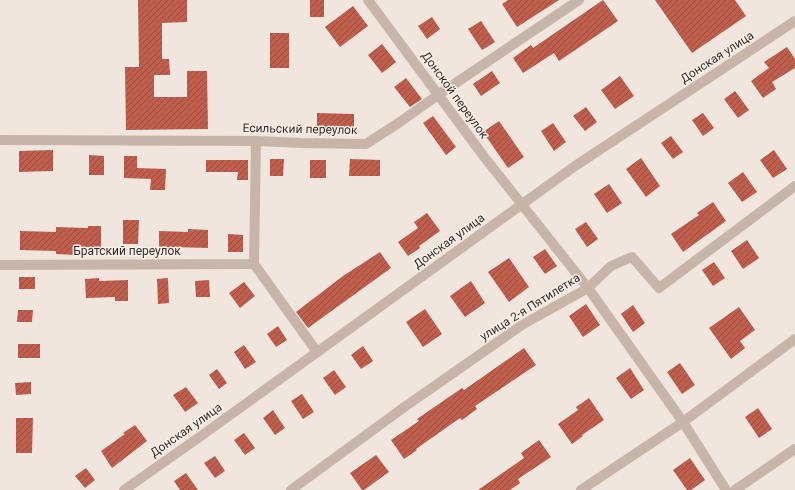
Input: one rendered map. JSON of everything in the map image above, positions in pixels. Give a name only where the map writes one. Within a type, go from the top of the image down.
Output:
[{"type":"street","name":"Донской переулок","points":[[368,0],[522,205],[588,288],[682,422],[726,490]]},
{"type":"street","name":"Есильский переулок","points":[[0,140],[256,141],[366,144],[579,0]]},
{"type":"street","name":"Донская улица","points":[[124,490],[575,166],[795,21]]},
{"type":"street","points":[[256,141],[254,264],[317,352]]},
{"type":"street","name":"улица 2-я Пятилетка","points":[[291,490],[403,408],[522,325],[588,288],[611,266],[632,257],[659,288],[795,186]]},
{"type":"street","name":"Братский переулок","points":[[0,265],[254,264]]},
{"type":"street","points":[[581,490],[682,422],[795,339]]},
{"type":"street","points":[[735,490],[795,449]]},
{"type":"building","points":[[138,0],[187,0],[187,22],[162,23],[162,59],[169,59],[170,75],[154,75],[154,97],[187,97],[187,71],[207,71],[208,129],[126,130],[125,67],[139,67]]},
{"type":"building","points":[[310,0],[324,0],[324,17],[310,17]]},
{"type":"building","points":[[508,0],[559,0],[517,27],[502,4]]},
{"type":"building","points":[[603,0],[618,21],[559,61],[554,53],[523,73],[513,58],[531,45],[533,48]]},
{"type":"building","points":[[655,0],[735,0],[746,16],[692,53]]},
{"type":"building","points":[[353,6],[368,26],[340,47],[325,27]]},
{"type":"building","points":[[432,17],[440,29],[427,39],[418,26]]},
{"type":"building","points":[[481,21],[495,42],[482,50],[468,29]]},
{"type":"building","points":[[270,33],[289,33],[289,68],[270,68]]},
{"type":"building","points":[[382,44],[396,62],[382,73],[368,55]]},
{"type":"building","points":[[787,47],[795,59],[795,68],[772,82],[776,89],[763,98],[751,81],[769,68],[764,62]]},
{"type":"building","points":[[492,71],[500,83],[481,96],[473,84]]},
{"type":"building","points":[[620,76],[634,96],[615,109],[601,90]]},
{"type":"building","points":[[406,78],[422,99],[410,107],[394,87]]},
{"type":"building","points":[[735,91],[749,110],[738,118],[724,99]]},
{"type":"building","points":[[586,107],[597,122],[585,131],[573,116]]},
{"type":"building","points":[[317,113],[354,114],[354,130],[317,129]]},
{"type":"building","points":[[703,113],[714,128],[703,136],[692,120]]},
{"type":"building","points":[[433,116],[456,147],[446,155],[423,123]]},
{"type":"building","points":[[499,121],[524,157],[508,168],[483,132]]},
{"type":"building","points":[[553,123],[566,142],[554,151],[541,131]]},
{"type":"building","points":[[671,136],[683,152],[673,159],[661,143]]},
{"type":"building","points":[[53,150],[53,171],[19,172],[19,151]]},
{"type":"building","points":[[774,150],[787,169],[773,178],[760,160]]},
{"type":"building","points":[[89,155],[104,156],[104,175],[89,175]]},
{"type":"building","points":[[124,156],[137,156],[137,168],[166,169],[165,190],[150,190],[151,179],[124,178]]},
{"type":"building","points":[[641,158],[660,186],[646,197],[626,169]]},
{"type":"building","points":[[270,159],[284,159],[283,176],[270,176]]},
{"type":"building","points":[[350,159],[380,160],[380,176],[349,176]]},
{"type":"building","points":[[206,160],[248,160],[248,180],[237,180],[238,172],[206,172]]},
{"type":"building","points":[[310,160],[326,160],[326,178],[310,178]]},
{"type":"building","points":[[743,172],[757,192],[742,202],[728,183]]},
{"type":"building","points":[[609,184],[622,203],[607,213],[594,194]]},
{"type":"building","points":[[713,202],[726,221],[683,252],[671,234],[699,215],[697,213]]},
{"type":"building","points":[[427,213],[440,231],[408,256],[398,242],[418,228],[414,222]]},
{"type":"building","points":[[123,220],[139,220],[138,244],[123,244]]},
{"type":"building","points":[[586,222],[598,239],[587,247],[575,229]]},
{"type":"building","points":[[88,226],[101,226],[101,247],[78,247],[77,255],[56,254],[56,251],[20,250],[20,231],[56,232],[56,227],[88,228]]},
{"type":"building","points":[[188,229],[208,230],[208,248],[173,247],[173,250],[159,249],[159,231],[188,232]]},
{"type":"building","points":[[228,234],[243,235],[243,252],[228,252]]},
{"type":"building","points":[[747,240],[759,258],[743,269],[731,251]]},
{"type":"building","points":[[545,249],[557,266],[545,274],[533,257]]},
{"type":"building","points":[[380,252],[391,268],[308,328],[296,312],[343,276]]},
{"type":"building","points":[[509,258],[529,287],[509,302],[488,272]]},
{"type":"building","points":[[714,262],[725,278],[713,286],[702,270]]},
{"type":"building","points":[[19,277],[35,277],[35,289],[19,289]]},
{"type":"building","points":[[99,278],[99,281],[128,280],[128,301],[115,301],[115,297],[86,298],[85,279]]},
{"type":"building","points":[[168,278],[169,303],[158,304],[157,279]]},
{"type":"building","points":[[209,280],[210,297],[196,297],[195,281]]},
{"type":"building","points":[[471,281],[485,303],[465,317],[450,296]]},
{"type":"building","points":[[244,282],[255,296],[240,308],[229,293]]},
{"type":"building","points":[[586,304],[600,325],[583,337],[569,316]]},
{"type":"building","points":[[633,305],[645,323],[633,332],[621,314]]},
{"type":"building","points":[[739,307],[755,330],[740,341],[745,348],[731,359],[709,328]]},
{"type":"building","points":[[425,309],[442,334],[423,347],[406,322]]},
{"type":"building","points":[[18,310],[33,310],[32,322],[17,322]]},
{"type":"building","points":[[278,326],[287,340],[276,347],[267,334]]},
{"type":"building","points":[[18,344],[40,344],[40,358],[18,358]]},
{"type":"building","points":[[244,345],[256,362],[245,369],[234,352]]},
{"type":"building","points":[[363,346],[373,361],[361,369],[351,355]]},
{"type":"building","points":[[524,348],[536,365],[475,406],[477,409],[462,420],[460,418],[404,459],[391,440],[419,421],[417,419],[462,388],[464,390]]},
{"type":"building","points":[[680,363],[695,385],[682,394],[667,372]]},
{"type":"building","points":[[630,368],[644,390],[631,399],[616,378]]},
{"type":"building","points":[[217,369],[227,383],[219,389],[209,375]]},
{"type":"building","points":[[334,370],[346,387],[335,395],[323,378]]},
{"type":"building","points":[[31,382],[31,394],[16,395],[15,383]]},
{"type":"building","points":[[186,387],[198,403],[185,412],[173,395]]},
{"type":"building","points":[[302,394],[314,412],[303,419],[291,401]]},
{"type":"building","points":[[589,398],[604,420],[572,444],[558,424],[578,410],[576,407]]},
{"type":"building","points":[[758,408],[772,429],[759,438],[745,417]]},
{"type":"building","points":[[273,410],[285,428],[275,435],[263,418]]},
{"type":"building","points":[[16,418],[33,418],[32,453],[16,453]]},
{"type":"building","points":[[135,425],[147,441],[112,468],[101,451]]},
{"type":"building","points":[[244,433],[255,448],[245,455],[234,440]]},
{"type":"building","points":[[539,440],[551,457],[518,479],[520,483],[510,490],[478,490],[524,458],[521,453]]},
{"type":"building","points":[[376,455],[389,472],[362,490],[350,473]]},
{"type":"building","points":[[215,456],[225,471],[215,478],[204,463]]},
{"type":"building","points":[[690,458],[705,480],[691,490],[687,490],[673,470]]},
{"type":"building","points":[[86,468],[95,480],[85,488],[75,476]]},
{"type":"building","points":[[186,473],[198,490],[180,490],[174,481]]}]
